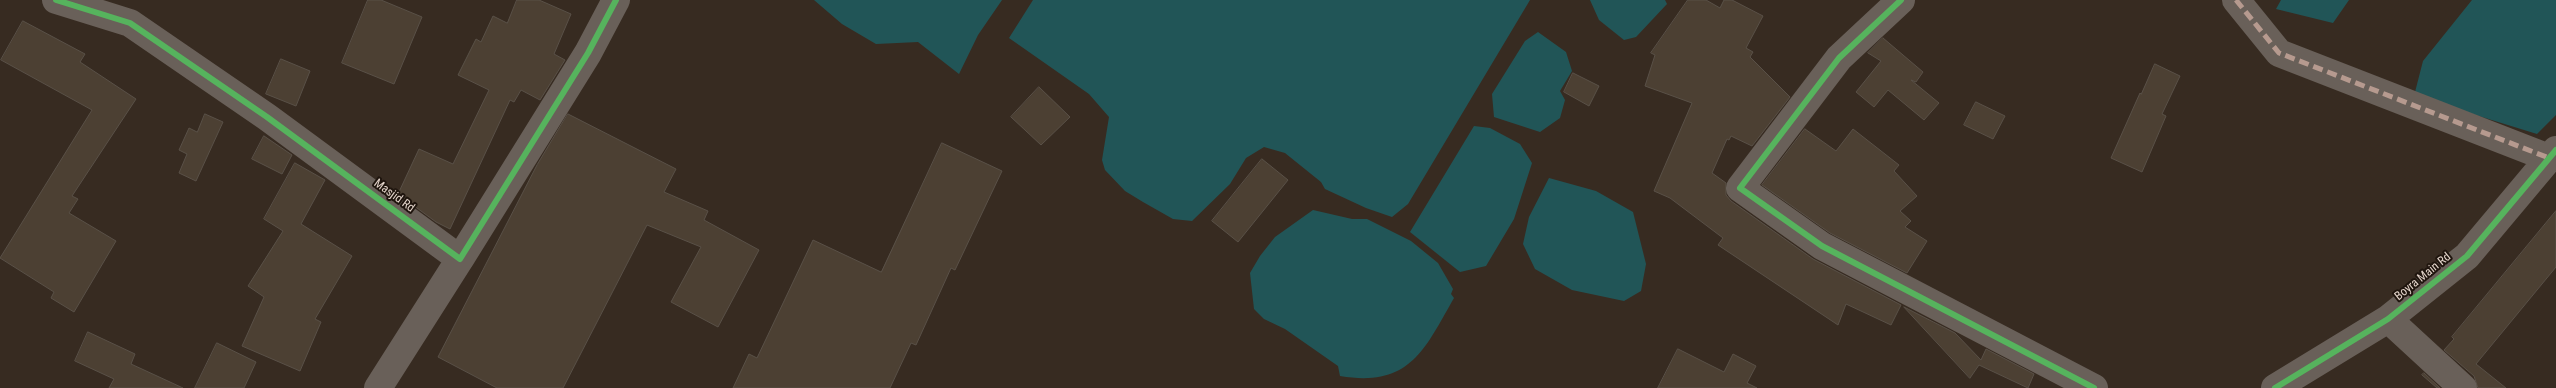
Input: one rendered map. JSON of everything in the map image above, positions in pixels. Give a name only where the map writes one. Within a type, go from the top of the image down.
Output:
[{"type":"street","name":"Masjid Rd","points":[[56,0],[130,23],[267,117],[460,258]]},
{"type":"street","points":[[387,381],[460,258],[588,53],[616,0]]},
{"type":"street","points":[[1901,0],[1839,58],[1740,188],[1822,246],[2094,388]]},
{"type":"street","points":[[2236,0],[2279,53],[2553,154]]},
{"type":"street","name":"Boyra Main Rd","points":[[2275,388],[2388,319],[2467,256],[2553,154]]},
{"type":"street","points":[[2388,319],[2463,388]]},
{"type":"water","points":[[814,0],[1002,0],[978,35],[959,74],[918,42],[876,44],[842,24]]},
{"type":"water","points":[[1033,0],[1530,0],[1408,204],[1392,217],[1366,208],[1325,189],[1321,182],[1285,153],[1264,147],[1246,158],[1230,184],[1192,221],[1173,219],[1125,191],[1105,170],[1102,160],[1109,117],[1089,94],[1009,38]]},
{"type":"water","points":[[1590,0],[1665,0],[1667,4],[1636,37],[1624,40],[1599,20]]},
{"type":"water","points":[[2281,0],[2349,0],[2333,23],[2276,9]]},
{"type":"water","points":[[2472,0],[2556,0],[2556,115],[2537,134],[2414,96],[2423,61]]},
{"type":"water","points":[[1538,32],[1566,52],[1572,71],[1560,91],[1565,100],[1560,118],[1540,132],[1494,117],[1492,94],[1525,41]]},
{"type":"water","points":[[1474,126],[1490,128],[1520,144],[1532,163],[1514,219],[1486,266],[1460,272],[1410,232]]},
{"type":"water","points":[[1549,178],[1596,191],[1633,212],[1646,264],[1641,291],[1624,301],[1572,290],[1535,269],[1523,244],[1529,217]]},
{"type":"water","points":[[1313,210],[1352,219],[1367,219],[1411,241],[1438,263],[1453,289],[1451,294],[1454,298],[1434,333],[1413,360],[1400,370],[1384,376],[1364,378],[1340,376],[1338,366],[1285,329],[1264,319],[1254,309],[1250,273],[1260,256],[1275,237]]},
{"type":"building","points":[[368,0],[381,0],[422,17],[394,84],[342,63]]},
{"type":"building","points":[[517,0],[539,0],[571,14],[554,54],[565,60],[540,100],[521,90],[514,102],[510,100],[450,229],[436,222],[398,194],[419,149],[453,164],[489,90],[458,75],[476,39],[481,42],[493,16],[507,23]]},
{"type":"building","points":[[1688,0],[1706,0],[1720,8],[1724,0],[1732,0],[1763,16],[1746,48],[1753,52],[1750,57],[1790,97],[1752,146],[1731,136],[1729,140],[1727,139],[1712,173],[1726,183],[1726,195],[1731,201],[1813,259],[1901,305],[1891,325],[1846,304],[1838,325],[1718,245],[1723,238],[1670,198],[1654,191],[1692,103],[1645,86],[1655,55],[1651,53]]},
{"type":"building","points":[[23,21],[85,54],[80,62],[136,99],[72,196],[78,199],[69,213],[116,241],[74,312],[51,298],[54,292],[0,258],[92,110],[1,60]]},
{"type":"building","points":[[1883,38],[1923,72],[1916,82],[1911,80],[1939,103],[1924,120],[1888,90],[1874,107],[1856,92],[1881,61],[1868,53]]},
{"type":"building","points":[[281,59],[310,71],[296,106],[266,94]]},
{"type":"building","points":[[2155,64],[2180,76],[2162,114],[2166,116],[2142,172],[2111,158]]},
{"type":"building","points":[[1573,73],[1599,86],[1589,106],[1564,92]]},
{"type":"building","points":[[1039,87],[1070,117],[1041,145],[1011,117]]},
{"type":"building","points":[[1976,102],[2005,116],[1993,139],[1964,125]]},
{"type":"building","points":[[205,114],[223,122],[196,181],[179,173],[187,154],[179,150],[189,128],[197,132]]},
{"type":"building","points":[[568,114],[676,169],[664,192],[708,211],[704,220],[759,250],[718,327],[671,302],[701,247],[647,225],[563,388],[497,388],[438,357],[537,165]]},
{"type":"building","points":[[1805,129],[1836,151],[1853,129],[1899,165],[1894,171],[1917,196],[1900,211],[1911,221],[1905,227],[1927,241],[1907,273],[1830,233],[1762,185]]},
{"type":"building","points":[[264,136],[292,155],[282,174],[252,159]]},
{"type":"building","points":[[942,143],[1002,171],[955,270],[951,268],[916,345],[911,343],[890,388],[733,388],[749,354],[757,358],[813,240],[881,272]]},
{"type":"building","points":[[1262,159],[1288,180],[1238,242],[1212,221]]},
{"type":"building","points":[[295,163],[325,180],[301,224],[352,256],[315,319],[321,322],[300,371],[242,346],[264,297],[248,286],[283,231],[264,219]]},
{"type":"building","points":[[2556,211],[2556,267],[2476,364],[2506,388],[2478,388],[2474,376],[2444,350],[2454,339],[2452,337]]},
{"type":"building","points":[[1904,307],[1955,333],[1981,360],[1986,349],[2034,374],[2028,388],[1979,365],[1970,378]]},
{"type":"building","points":[[88,332],[135,354],[131,364],[183,388],[109,388],[114,379],[75,361]]},
{"type":"building","points":[[217,343],[256,362],[244,388],[195,388]]},
{"type":"building","points":[[1678,349],[1724,372],[1733,354],[1756,366],[1747,383],[1757,388],[1658,388]]},
{"type":"building","points":[[2424,373],[2440,388],[2437,388],[2422,375]]},
{"type":"marked path","points":[[2236,0],[2279,53],[2549,158]]},
{"type":"cycle path","points":[[56,0],[130,23],[267,117],[460,259],[588,53],[616,0]]},
{"type":"cycle path","points":[[1901,0],[1839,58],[1740,188],[1822,246],[2094,388]]},
{"type":"cycle path","points":[[2275,388],[2388,319],[2467,256],[2556,150]]}]
